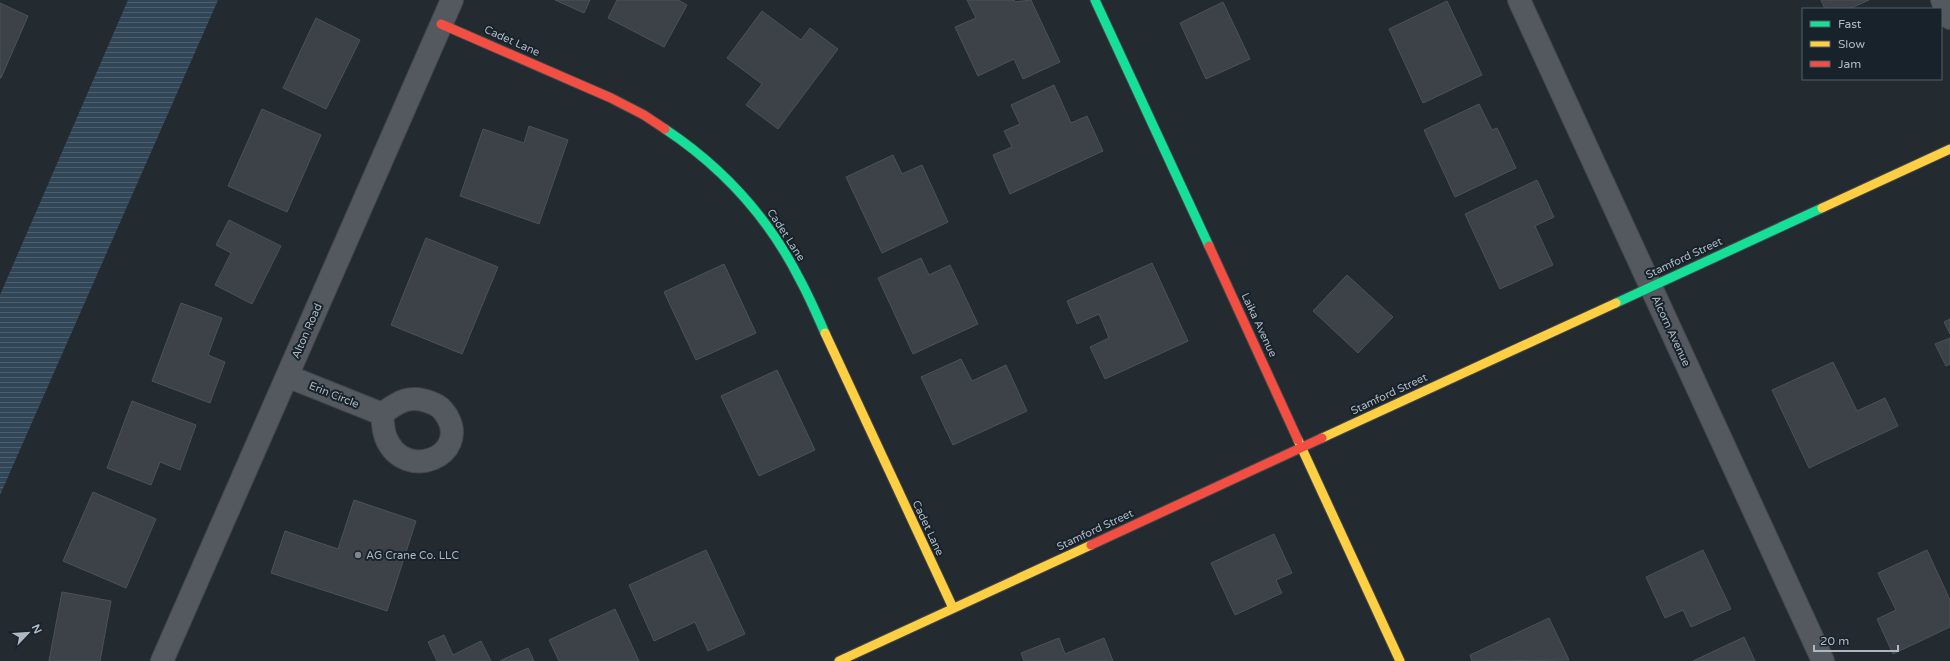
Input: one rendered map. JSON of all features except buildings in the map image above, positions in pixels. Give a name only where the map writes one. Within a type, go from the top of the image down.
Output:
[{"type":"street","name":"Alton Road","points":[[162,661],[452,0]]},
{"type":"street","name":"Laika Avenue","points":[[1095,0],[1400,661]]},
{"type":"street","name":"Alcorn Avenue","points":[[1519,0],[1823,661]]},
{"type":"street","points":[[1942,0],[1950,18]]},
{"type":"street","name":"Cadet Lane","points":[[441,24],[611,98],[644,115],[694,148],[743,194],[771,232],[799,278],[953,608]]},
{"type":"street","name":"Stamford Street","points":[[839,661],[1950,149]]},
{"type":"street","name":"Erin Circle","points":[[287,376],[382,414]]},
{"type":"water","points":[[128,0],[218,0],[0,495],[0,295]]},
{"type":"traffic: fast","points":[[1095,0],[1209,246]]},
{"type":"traffic: fast","points":[[665,129],[706,160],[742,195],[758,214],[787,256],[825,333]]},
{"type":"traffic: fast","points":[[1616,303],[1822,208]]},
{"type":"traffic: slow","points":[[1822,208],[1950,149]]},
{"type":"traffic: slow","points":[[1322,438],[1616,303]]},
{"type":"traffic: slow","points":[[825,333],[953,608]]},
{"type":"traffic: slow","points":[[1298,440],[1400,661]]},
{"type":"traffic: slow","points":[[839,661],[1091,545]]},
{"type":"traffic: jam","points":[[441,24],[611,98],[644,115],[665,129]]},
{"type":"traffic: jam","points":[[1209,246],[1298,440]]},
{"type":"traffic: jam","points":[[1091,545],[1322,438]]},
{"type":"place","name":"AG Crane Co. LLC","points":[[358,555]]}]
